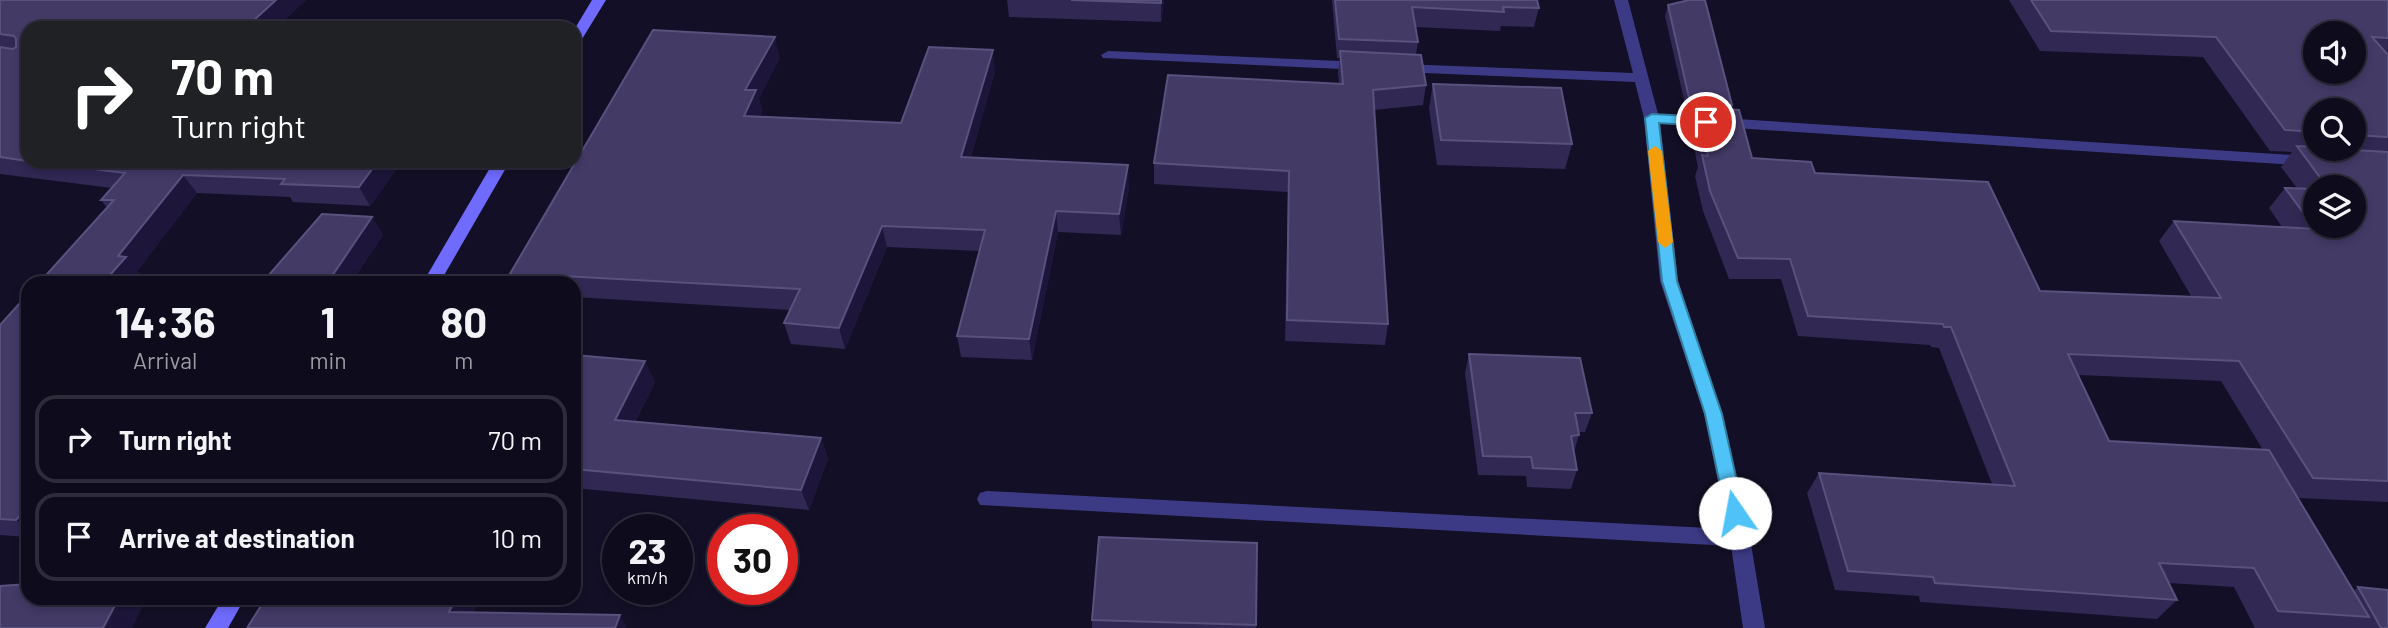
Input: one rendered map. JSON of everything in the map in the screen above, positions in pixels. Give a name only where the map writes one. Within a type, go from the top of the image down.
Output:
[{"type":"street","points":[[581,30],[599,0]]},
{"type":"street","points":[[1621,0],[1652,118],[1670,281],[1713,414],[1740,538],[1754,628]]},
{"type":"street","points":[[1108,55],[1641,78]]},
{"type":"street","points":[[1652,118],[2303,160]]},
{"type":"street","points":[[434,276],[498,168]]},
{"type":"street","points":[[987,499],[1740,538]]},
{"type":"street","points":[[216,628],[231,605]]},
{"type":"building","points":[[0,0],[276,0],[253,21],[21,21],[21,160],[0,157],[0,47],[13,49],[16,47],[16,39],[14,36],[0,34]]},
{"type":"building","points":[[1071,0],[1161,0],[1161,3]]},
{"type":"building","points":[[1335,0],[1537,0],[1539,8],[1503,7],[1504,12],[1412,7],[1418,42],[1339,39]]},
{"type":"building","points":[[1689,0],[1705,0],[1732,105],[1690,102],[1668,5]]},
{"type":"building","points":[[2031,0],[2388,0],[2388,38],[2372,37],[2388,55],[2388,137],[2366,136],[2366,98],[2303,98],[2303,131],[2285,130],[2216,37],[2051,31]]},
{"type":"building","points":[[653,30],[775,37],[745,90],[756,90],[744,116],[901,123],[929,47],[993,50],[961,157],[1128,165],[1119,214],[1056,211],[1029,339],[957,336],[985,230],[882,226],[839,328],[784,323],[800,289],[581,276],[509,276],[572,168],[581,168],[581,153]]},
{"type":"building","points":[[1340,51],[1421,55],[1426,85],[1373,90],[1388,324],[1287,320],[1289,171],[1154,163],[1168,75],[1343,84]]},
{"type":"building","points":[[1433,84],[1561,88],[1572,144],[1441,140]]},
{"type":"building","points":[[1697,107],[1739,110],[1752,158],[1811,162],[1815,173],[1988,182],[2040,291],[2221,298],[2174,221],[2303,228],[2303,238],[2366,238],[2366,175],[2318,175],[2308,161],[2366,161],[2366,151],[2388,152],[2388,481],[2313,478],[2239,361],[2068,354],[2109,441],[2269,450],[2369,617],[2278,611],[2254,568],[2159,563],[2177,600],[1935,583],[1933,577],[1848,571],[1819,473],[2015,486],[1951,327],[1944,327],[1943,324],[1808,316],[1790,259],[1738,258],[1710,191],[1702,155],[1708,156]]},
{"type":"building","points":[[85,168],[373,168],[359,187],[281,184],[285,179],[183,175],[118,256],[126,257],[109,276],[45,276],[114,200],[101,200],[125,173]]},
{"type":"building","points":[[2285,188],[2303,189],[2303,213]]},
{"type":"building","points":[[322,214],[372,217],[332,276],[268,276]]},
{"type":"building","points":[[21,302],[21,514],[16,520],[0,519],[0,325]]},
{"type":"building","points":[[1469,354],[1580,358],[1592,413],[1575,413],[1579,435],[1571,436],[1577,470],[1533,468],[1531,457],[1483,456]]},
{"type":"building","points":[[581,356],[645,361],[615,420],[821,438],[801,490],[581,470]]},
{"type":"building","points":[[1099,537],[1257,543],[1256,625],[1092,620]]},
{"type":"building","points":[[21,584],[21,605],[115,605],[103,628],[0,628],[0,586]]},
{"type":"building","points":[[2358,587],[2388,590],[2388,628],[2381,628]]},
{"type":"building","points":[[262,605],[452,605],[449,612],[620,615],[615,628],[247,628]]},
{"type":"slow traffic","points":[[1655,151],[1665,242]]},
{"type":"route","points":[[1706,122],[1652,118],[1670,281],[1713,414],[1735,513]]}]
